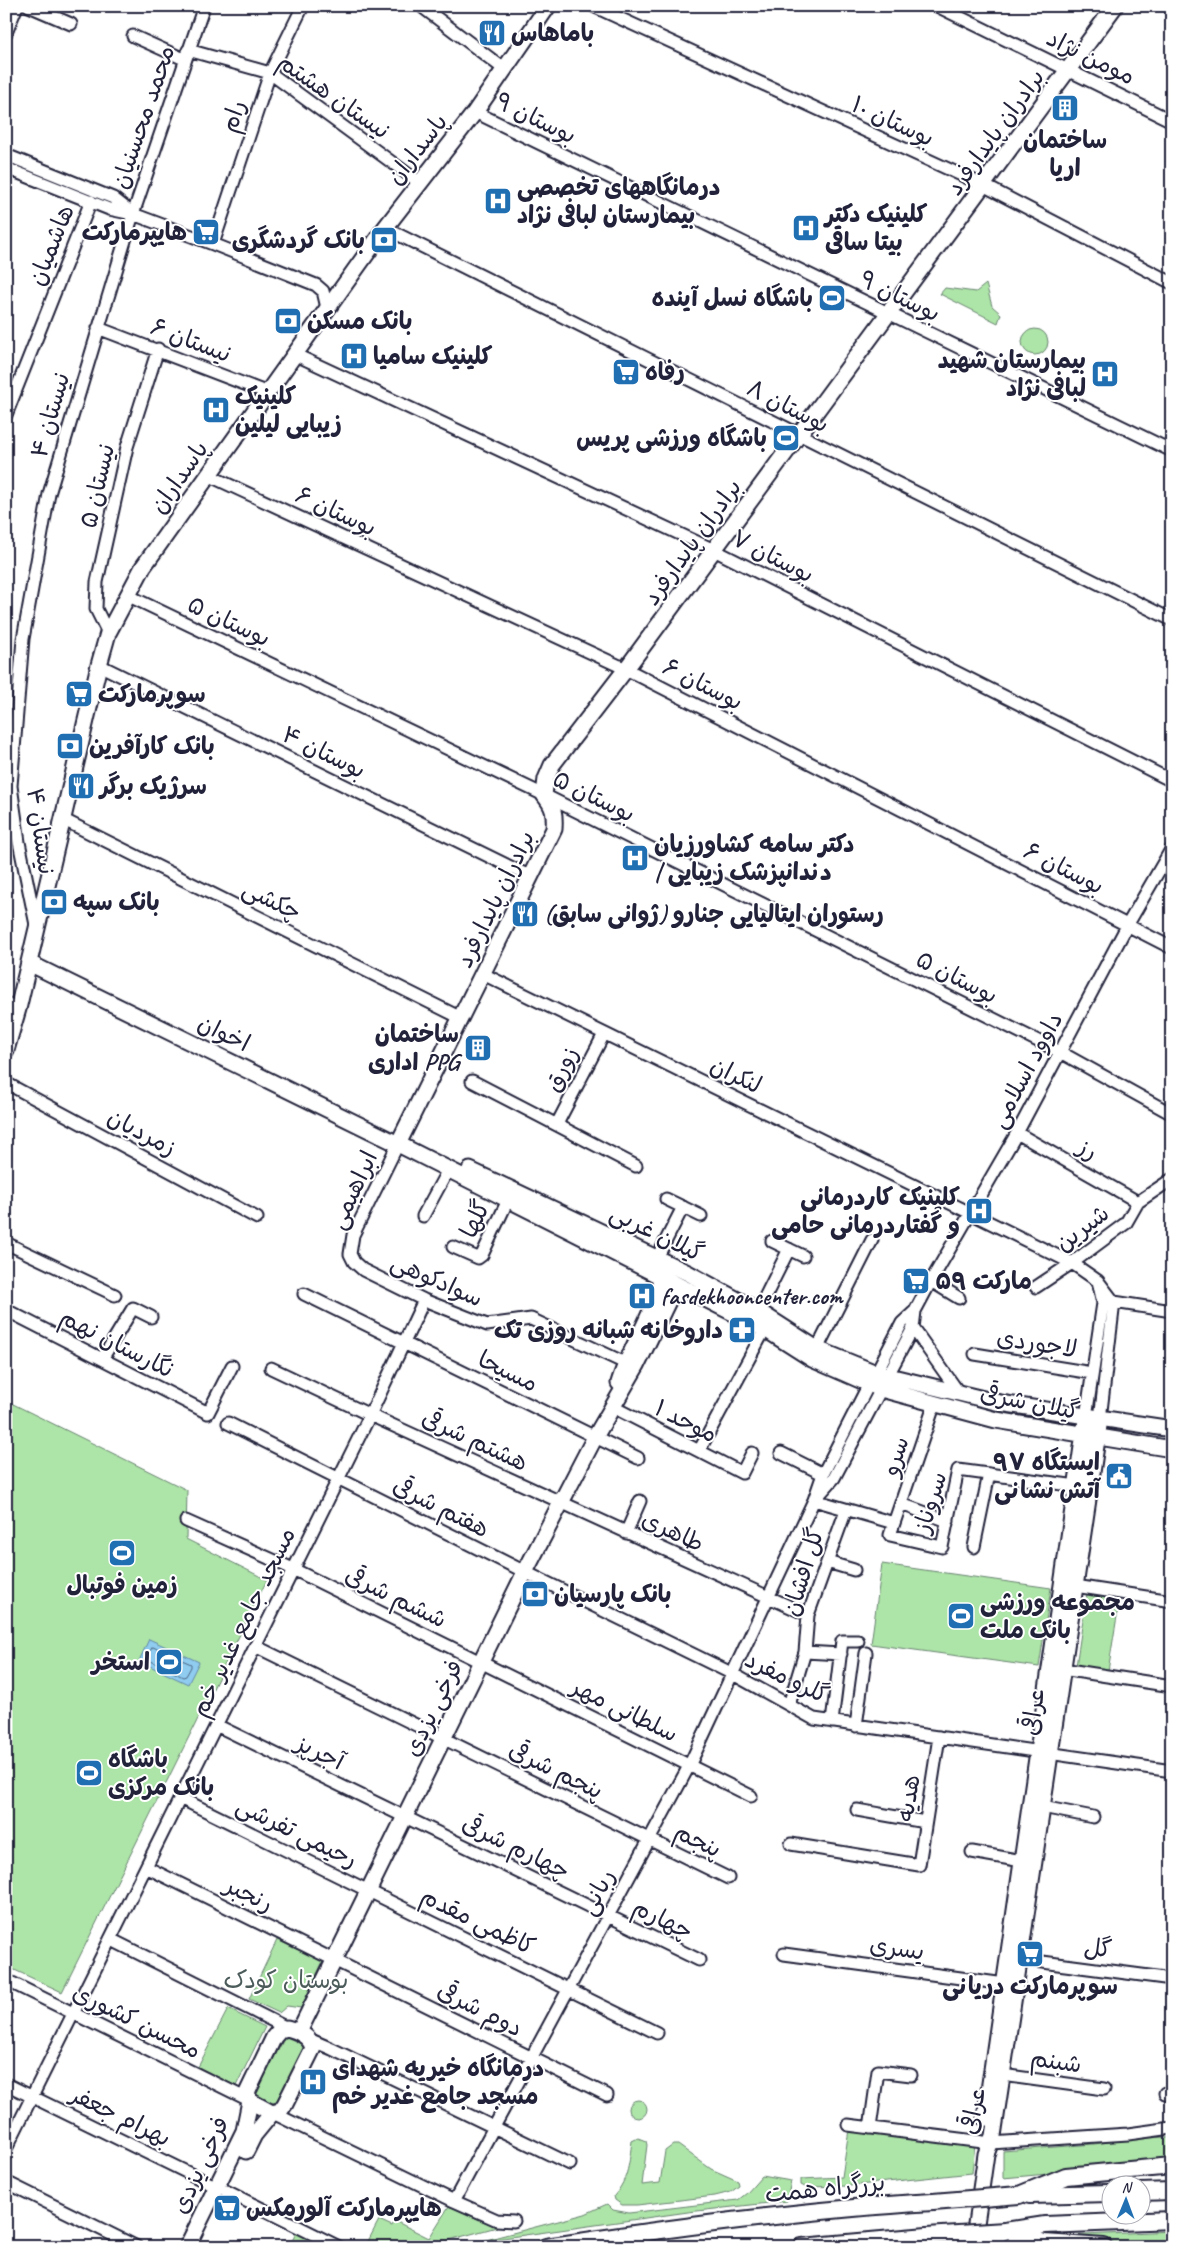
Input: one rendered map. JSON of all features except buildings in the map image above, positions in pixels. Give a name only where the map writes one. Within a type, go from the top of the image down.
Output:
[{"type":"highway","points":[[1019,2195],[1066,2176],[1172,2166]]},
{"type":"highway","points":[[1150,2192],[1172,2191]]},
{"type":"highway","name":"بزرگراه همت","points":[[546,2247],[680,2227],[876,2206],[1019,2195],[1100,2193]]},
{"type":"highway","points":[[802,2247],[1045,2226],[1172,2220]]},
{"type":"highway","points":[[1005,2230],[1044,2243],[1104,2247]]},
{"type":"main road","name":"پاسداران","points":[[6,1050],[12,1006],[29,963],[64,820],[98,665],[108,633],[126,595],[143,567],[296,355],[327,308],[385,228],[475,112],[548,6]]},
{"type":"main road","name":"برادران پایدارفرد","points":[[400,1141],[554,830],[555,816],[553,806],[544,795],[546,779],[552,765],[626,669],[1115,6]]},
{"type":"main road","name":"اخوان","points":[[29,963],[400,1141]]},
{"type":"main road","name":"گیلان غربی","points":[[400,1141],[448,1170],[508,1200],[662,1266],[688,1273],[758,1311],[817,1349],[878,1381]]},
{"type":"main road","name":"گیلان غربی","points":[[400,1141],[662,1266],[685,1289],[764,1328],[812,1359],[878,1381]]},
{"type":"main road","name":"فرخی یزدی","points":[[611,1406],[625,1363],[656,1297],[662,1266]]},
{"type":"main road","points":[[685,1289],[688,1273]]},
{"type":"main road","name":"فرخی یزدی","points":[[299,2034],[525,1572],[611,1406],[637,1365],[668,1302],[673,1295],[685,1289]]},
{"type":"main road","name":"گیلان شرقی","points":[[878,1381],[959,1393],[1000,1403],[1172,1429]]},
{"type":"main road","name":"گیلان شرقی","points":[[878,1381],[935,1403],[996,1420],[1172,1449]]},
{"type":"main road","points":[[1090,1437],[1093,1418]]},
{"type":"main road","points":[[1119,1441],[1122,1422]]},
{"type":"main road","name":"عراقی","points":[[973,2247],[1005,1984],[1014,1958],[1042,1807],[1044,1753],[1076,1486],[1090,1437]]},
{"type":"main road","name":"عراقی","points":[[986,2151],[1002,2075],[1022,1861],[1062,1669],[1075,1586],[1090,1437]]},
{"type":"main road","name":"فرخی یزدی","points":[[187,2247],[221,2189],[254,2135],[272,2113],[280,2111],[285,2104],[313,2047],[299,2034],[280,2030],[274,2037],[249,2085],[247,2093],[250,2101],[244,2131],[221,2189],[198,2247]]},
{"type":"main road","points":[[250,2101],[272,2113]]},
{"type":"main road","points":[[959,2247],[991,2239],[1005,2230]]},
{"type":"street","points":[[6,33],[17,6]]},
{"type":"street","points":[[28,6],[71,24]]},
{"type":"street","name":"محمد محسنیان","points":[[133,214],[204,6]]},
{"type":"street","name":"رام","points":[[213,244],[270,73],[303,6]]},
{"type":"street","points":[[421,6],[504,69]]},
{"type":"street","name":"بوستان ۱۰","points":[[593,6],[983,185],[1172,283]]},
{"type":"street","name":"مومن نژاد","points":[[937,6],[1172,120]]},
{"type":"street","name":"نیستان هشتم","points":[[134,36],[186,55],[270,73],[420,183]]},
{"type":"street","name":"بوستان ۹","points":[[475,112],[1172,451]]},
{"type":"street","points":[[6,155],[113,198],[133,214]]},
{"type":"street","points":[[6,168],[110,209],[133,214],[213,244],[316,285],[323,291],[327,308]]},
{"type":"street","name":"هاشمیان","points":[[6,415],[91,202]]},
{"type":"street","name":"نیستان ۴","points":[[37,929],[9,784],[23,639],[49,494],[133,214]]},
{"type":"street","name":"بوستان ۸","points":[[385,228],[1172,620]]},
{"type":"street","name":"نیستان ۶","points":[[98,328],[158,349],[268,393]]},
{"type":"street","name":"نیستان ۵","points":[[108,633],[96,609],[97,582],[127,447],[158,349]]},
{"type":"street","name":"بوستان ۷","points":[[296,355],[714,550],[1172,781]]},
{"type":"street","name":"بوستان ۶","points":[[208,475],[626,669],[1172,948]]},
{"type":"street","name":"بوستان ۵","points":[[126,595],[544,795],[1060,1052],[1172,1114]]},
{"type":"street","name":"بوستان ۴","points":[[98,665],[531,877]]},
{"type":"street","name":"چکشی","points":[[64,820],[461,1018]]},
{"type":"street","name":"داوود اسلامی","points":[[814,1500],[834,1478],[878,1381],[902,1322],[915,1311],[1017,1133],[1128,924],[1172,848]]},
{"type":"street","name":"لنکران","points":[[483,974],[1072,1263],[1098,1281]]},
{"type":"street","name":"زورق","points":[[557,1124],[604,1034]]},
{"type":"street","name":"زورق","points":[[472,1080],[636,1166]]},
{"type":"street","name":"زمردیان","points":[[6,1083],[257,1218]]},
{"type":"street","name":"رز","points":[[1017,1133],[1138,1202]]},
{"type":"street","name":"ابراهیمی","points":[[350,1254],[353,1235],[400,1141]]},
{"type":"street","points":[[423,1216],[448,1170]]},
{"type":"street","name":"شیرین","points":[[1036,1287],[1126,1223],[1138,1202],[1172,1179]]},
{"type":"street","points":[[666,1199],[701,1216]]},
{"type":"street","name":"گلها","points":[[453,1247],[478,1258],[482,1255],[508,1200]]},
{"type":"street","points":[[662,1266],[683,1207]]},
{"type":"street","points":[[817,1349],[872,1240]]},
{"type":"street","points":[[772,1241],[803,1256]]},
{"type":"street","points":[[6,1243],[115,1295]]},
{"type":"street","points":[[758,1311],[788,1249]]},
{"type":"street","name":"سوادکوهی","points":[[350,1254],[354,1262],[363,1270],[424,1300],[487,1325],[531,1319],[625,1363]]},
{"type":"street","points":[[932,1280],[959,1298]]},
{"type":"street","points":[[1098,1281],[1114,1302],[1172,1312]]},
{"type":"street","points":[[1093,1418],[1092,1373],[1103,1303],[1098,1281]]},
{"type":"street","name":"مسیحا","points":[[304,1294],[638,1458]]},
{"type":"street","name":"مسجد جامع غدیر خم","points":[[6,2149],[370,1415],[424,1300]]},
{"type":"street","points":[[1093,1418],[1114,1302]]},
{"type":"street","points":[[102,1359],[133,1308],[151,1317]]},
{"type":"street","name":"نگارستان نهم","points":[[6,1310],[208,1413],[232,1366]]},
{"type":"street","name":"داوود اسلامی","points":[[767,1598],[814,1500],[823,1474],[878,1381],[913,1328],[915,1311]]},
{"type":"street","points":[[699,1451],[764,1328]]},
{"type":"street","points":[[913,1328],[959,1393]]},
{"type":"street","name":"لاجوردی","points":[[975,1354],[1092,1373]]},
{"type":"street","name":"هشتم شرقی","points":[[271,1368],[562,1503]]},
{"type":"street","name":"سرو","points":[[894,1523],[935,1403]]},
{"type":"street","name":"موحد ۱","points":[[611,1406],[742,1473],[752,1452]]},
{"type":"street","name":"هفتم شرقی","points":[[228,1423],[525,1572]]},
{"type":"street","points":[[781,1453],[823,1474]]},
{"type":"street","name":"سروناز","points":[[814,1500],[894,1523],[890,1535],[942,1547],[958,1470],[1076,1486]]},
{"type":"street","points":[[974,1546],[989,1474]]},
{"type":"street","points":[[626,1533],[640,1501]]},
{"type":"street","name":"طاهری","points":[[562,1503],[767,1598],[808,1615]]},
{"type":"street","points":[[901,1504],[948,1520]]},
{"type":"street","name":"گل افشان","points":[[790,1705],[805,1652],[808,1615],[846,1510]]},
{"type":"street","name":"ششم شرقی","points":[[186,1521],[293,1569],[481,1662]]},
{"type":"street","points":[[827,1562],[854,1570]]},
{"type":"street","name":"گلرو مفرد","points":[[525,1572],[733,1674],[814,1719],[1172,1771]]},
{"type":"street","points":[[1075,1586],[1172,1601]]},
{"type":"street","name":"ربانی","points":[[454,2201],[689,1766],[767,1598]]},
{"type":"street","points":[[832,1722],[842,1641],[858,1641]]},
{"type":"street","name":"پنجم شرقی","points":[[255,1646],[649,1840]]},
{"type":"street","points":[[805,1652],[840,1654]]},
{"type":"street","points":[[856,1726],[866,1654]]},
{"type":"street","name":"سلطانی مهر","points":[[481,1662],[751,1796]]},
{"type":"street","points":[[1062,1669],[1172,1686]]},
{"type":"street","name":"آجرپز","points":[[216,1725],[405,1817]]},
{"type":"street","name":"هدیه","points":[[791,1844],[919,1864],[939,1737]]},
{"type":"street","name":"رحیمی تفرشی","points":[[180,1798],[368,1891]]},
{"type":"street","points":[[1042,1807],[1093,1817]]},
{"type":"street","points":[[857,1810],[926,1822]]},
{"type":"street","name":"چهارم شرقی","points":[[405,1817],[608,1916]]},
{"type":"street","name":"پنجم","points":[[649,1840],[728,1878]]},
{"type":"street","points":[[972,1852],[1022,1861]]},
{"type":"street","name":"رنجبر","points":[[146,1867],[334,1960]]},
{"type":"street","name":"کاظمی مقدم","points":[[368,1891],[657,2033]]},
{"type":"street","name":"چهارم","points":[[608,1916],[699,1960]]},
{"type":"street","points":[[110,1939],[299,2034],[570,2164]]},
{"type":"street","name":"یسری","points":[[784,1954],[1005,1984]]},
{"type":"street","name":"گل","points":[[1014,1958],[1172,1979]]},
{"type":"street","name":"دوم شرقی","points":[[334,1960],[607,2095]]},
{"type":"street","name":"محسن کشوری","points":[[6,1980],[250,2101]]},
{"type":"street","points":[[870,2128],[878,2071],[911,2074]]},
{"type":"street","name":"شبنم","points":[[1002,2075],[1104,2089]]},
{"type":"street","name":"بهرام جعفر","points":[[6,2084],[339,2247]]},
{"type":"street","points":[[272,2113],[454,2201],[497,2220],[514,2221]]},
{"type":"street","points":[[848,2125],[986,2151],[1172,2128]]},
{"type":"street","points":[[6,2182],[138,2247]]},
{"type":"green space","points":[[986,284],[992,306],[1001,314],[998,323],[940,294],[945,288],[976,292]]},
{"type":"green space","points":[[1035,329],[1044,333],[1048,342],[1044,351],[1035,355],[1026,351],[1022,342],[1026,333]]},
{"type":"green space","name":"باشگاه بانک مرکزی","points":[[11,1403],[187,1490],[186,1539],[267,1580],[62,1992],[6,1966],[6,1415]]},
{"type":"green space","name":"مجموعه ورزشی بانک ملت","points":[[882,1564],[1051,1588],[1039,1667],[871,1644]]},
{"type":"green space","points":[[1087,1593],[1120,1598],[1108,1671],[1076,1666]]},
{"type":"green space","name":"بوستان کودک","points":[[277,1940],[323,1961],[301,2008],[287,2006],[279,2013],[249,1999]]},
{"type":"green space","points":[[228,2009],[265,2027],[236,2086],[198,2067]]},
{"type":"green space","points":[[287,2037],[303,2045],[304,2049],[276,2102],[272,2103],[257,2096],[256,2092],[284,2039]]},
{"type":"green space","points":[[638,2100],[644,2103],[647,2109],[644,2115],[638,2118],[632,2115],[629,2109],[632,2103]]},
{"type":"green space","points":[[849,2129],[975,2144],[972,2173],[849,2186],[805,2187],[801,2185],[801,2179],[842,2177]]},
{"type":"green space","points":[[1172,2137],[1172,2159],[1093,2170],[1003,2178],[1003,2151],[1094,2144],[1140,2138]]},
{"type":"green space","points":[[638,2138],[646,2141],[647,2145],[642,2185],[660,2183],[665,2151],[673,2145],[678,2145],[711,2169],[738,2181],[739,2186],[731,2192],[715,2196],[622,2205],[615,2200],[614,2196],[623,2183],[629,2163],[632,2141]]},
{"type":"green space","points":[[762,2176],[791,2181],[787,2201],[688,2212],[482,2241],[585,2214],[607,2204],[613,2210],[629,2213],[738,2200]]},
{"type":"green space","points":[[449,2206],[497,2227],[423,2247],[365,2247],[379,2220],[392,2226],[395,2221],[429,2238]]},
{"type":"green space","points":[[297,2231],[330,2247],[289,2247]]},
{"type":"green space","points":[[1172,2231],[1172,2246],[1040,2237]]},
{"type":"water","name":"استخر","points":[[149,1639],[199,1662],[188,1684],[139,1661]]},
{"type":"place","name":"باماهاس","points":[[492,33]]},
{"type":"place","name":"ساختمان اریا","points":[[1065,108]]},
{"type":"place","name":"درمانگاههای تخصصی بیمارستان لبافی نژاد","points":[[498,201]]},
{"type":"place","name":"کلینیک دکتر بیتا ساقی","points":[[806,228]]},
{"type":"place","name":"هایپرمارکت","points":[[206,232]]},
{"type":"place","name":"بانک گردشگری","points":[[384,240]]},
{"type":"place","name":"باشگاه نسل آینده","points":[[832,298]]},
{"type":"place","name":"بانک مسکن","points":[[288,321]]},
{"type":"place","name":"کلینیک سامیا","points":[[354,356]]},
{"type":"place","name":"رفاه","points":[[626,372]]},
{"type":"place","name":"بیمارستان شهید لبافی نژاد","points":[[1105,374]]},
{"type":"place","name":"کلینیک زیبایی لیلین","points":[[216,410]]},
{"type":"place","name":"باشگاه ورزشی پریس","points":[[786,438]]},
{"type":"place","name":"سوپرمارکت","points":[[79,694]]},
{"type":"place","name":"بانک کارآفرین","points":[[70,746]]},
{"type":"place","name":"سرژیک برگر","points":[[81,786]]},
{"type":"place","name":"دکتر سامه کشاورزیان | دندانپزشک زیبایی","points":[[635,858]]},
{"type":"place","name":"بانک سپه","points":[[54,902]]},
{"type":"place","name":"رستوران ایتالیایی جنارو (ژوانی سابق)","points":[[525,914]]},
{"type":"place","name":"ساختمان اداری PPG","points":[[478,1048]]},
{"type":"place","name":"کلینیک کاردرمانی و گفتاردرمانی حامی","points":[[979,1211]]},
{"type":"place","name":"مارکت ۵۹","points":[[916,1281]]},
{"type":"place","name":"fasdekhooncenter.com","points":[[642,1296]]},
{"type":"place","name":"داروخانه شبانه روزی تک","points":[[742,1330]]},
{"type":"place","name":"ایستگاه ۹۷ آتش نشانی","points":[[1119,1476]]},
{"type":"place","name":"زمین فوتبال","points":[[122,1553]]},
{"type":"place","name":"بانک پارسیان","points":[[535,1594]]},
{"type":"place","name":"مجموعه ورزشی بانک ملت","points":[[961,1616]]},
{"type":"place","name":"استخر","points":[[169,1662]]},
{"type":"place","name":"باشگاه بانک مرکزی","points":[[89,1773]]},
{"type":"place","name":"سوپرمارکت دریانی","points":[[1030,1954]]},
{"type":"place","name":"درمانگاه خیریه شهدای مسجد جامع غدیر خم","points":[[313,2082]]},
{"type":"place","name":"هایپرمارکت آلورمکس","points":[[227,2208]]}]
